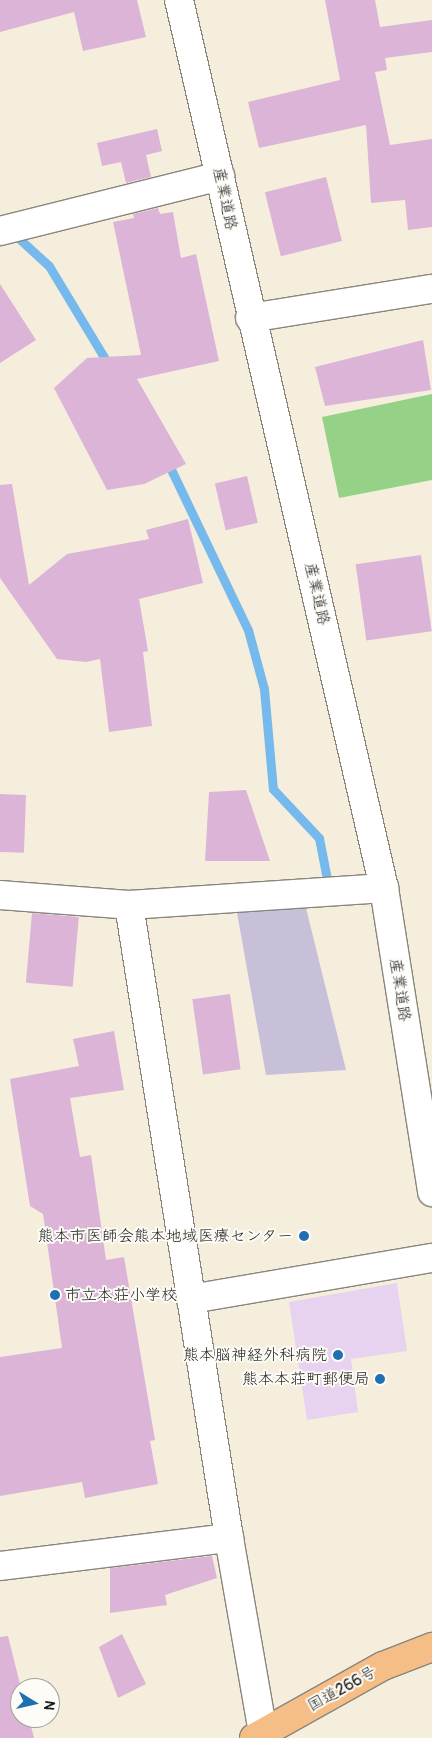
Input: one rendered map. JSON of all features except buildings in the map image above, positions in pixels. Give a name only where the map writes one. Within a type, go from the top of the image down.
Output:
[{"type":"highway","name":"国道266号","points":[[261,1736],[383,1666],[432,1647]]},
{"type":"street","name":"産業道路","points":[[179,0],[220,176],[250,318],[384,888],[427,1124],[432,1192]]},
{"type":"street","points":[[0,231],[220,176]]},
{"type":"street","points":[[250,318],[432,290]]},
{"type":"street","points":[[0,895],[129,905],[384,888]]},
{"type":"street","points":[[129,905],[261,1736]]},
{"type":"street","points":[[191,1299],[432,1258]]},
{"type":"street","points":[[0,1566],[229,1538]]},
{"type":"shaded area","points":[[304,900],[346,1070],[266,1075],[236,907]]},
{"type":"shaded area","name":"熊本脳神経外科病院","points":[[397,1283],[407,1351],[351,1359],[358,1412],[307,1420],[289,1302]]},
{"type":"green space","points":[[432,394],[432,480],[339,498],[322,417]]},
{"type":"waterway","points":[[13,233],[49,266],[110,367]]},
{"type":"waterway","points":[[167,461],[248,630],[264,689],[273,789],[319,838],[327,879]]},
{"type":"place","name":"熊本市医師会熊本地域医療センター","points":[[304,1236]]},
{"type":"place","name":"市立本荘小学校","points":[[55,1295]]},
{"type":"place","name":"熊本脳神経外科病院","points":[[338,1355]]},
{"type":"place","name":"熊本本荘町郵便局","points":[[380,1379]]}]
